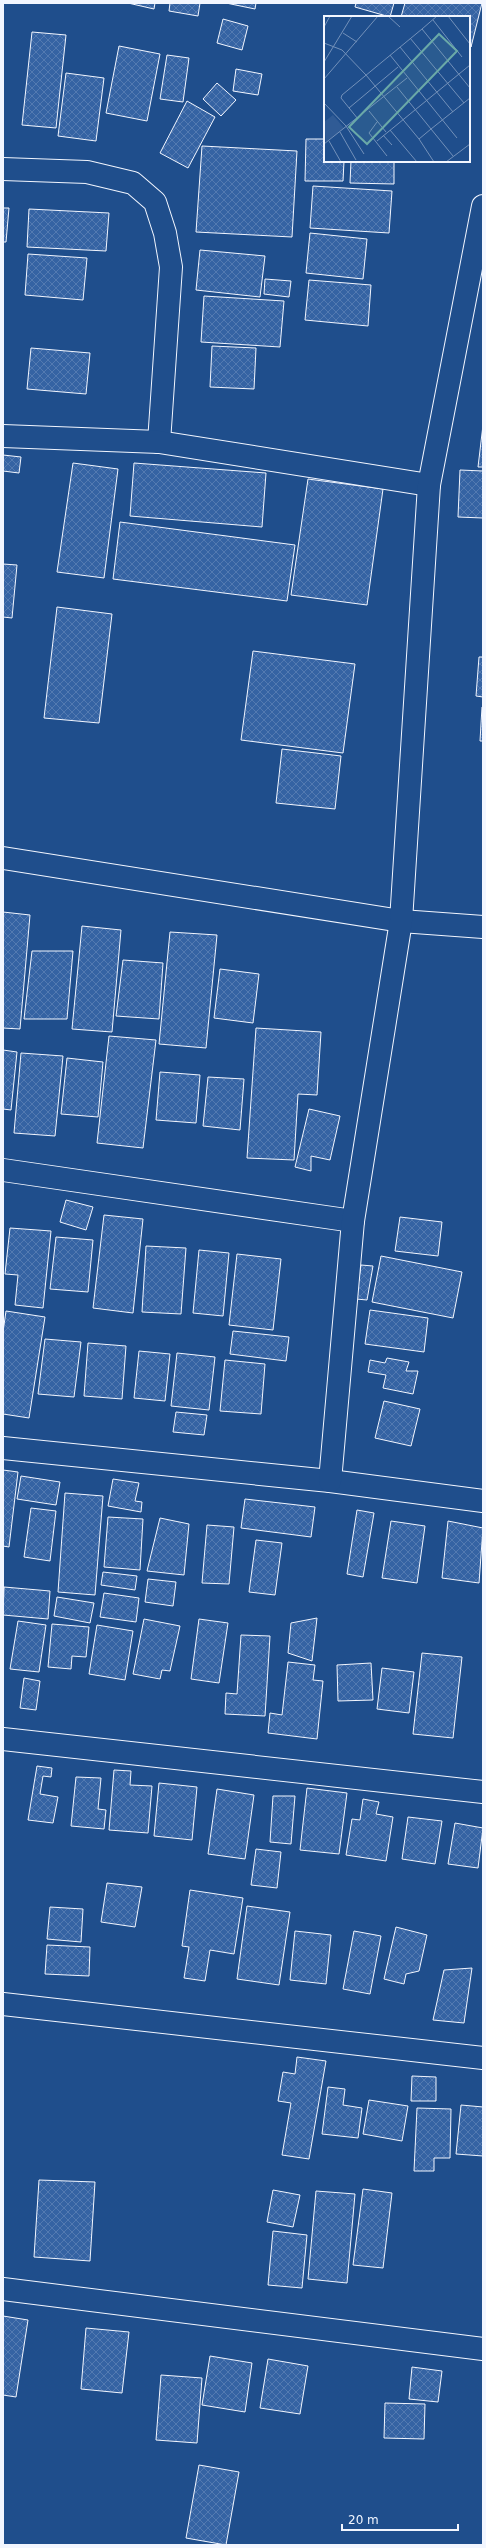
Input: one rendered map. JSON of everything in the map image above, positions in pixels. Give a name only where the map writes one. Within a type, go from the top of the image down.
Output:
[{"type":"street","points":[[3,169],[87,172],[133,183],[155,202],[165,233],[171,267],[159,442]]},
{"type":"street","points":[[330,1482],[353,1221],[401,921],[429,485],[481,227],[483,206]]},
{"type":"street","points":[[3,436],[159,442],[429,485]]},
{"type":"street","points":[[3,858],[401,921],[483,927]]},
{"type":"street","points":[[3,1170],[353,1221]]},
{"type":"street","points":[[3,1448],[330,1482],[483,1501]]},
{"type":"street","points":[[3,1738],[483,1792]]},
{"type":"street","points":[[3,2004],[483,2058]]},
{"type":"street","points":[[3,2289],[483,2350]]},
{"type":"building","points":[[128,3],[155,3],[154,9]]},
{"type":"building","points":[[170,3],[200,3],[198,16],[169,11]]},
{"type":"building","points":[[226,3],[256,3],[255,9]]},
{"type":"building","points":[[356,3],[394,3],[390,16],[355,7]]},
{"type":"building","points":[[405,3],[482,3],[471,47],[470,16],[401,16]]},
{"type":"building","points":[[223,19],[248,26],[242,50],[217,43]]},
{"type":"building","points":[[32,32],[66,35],[56,128],[22,125]]},
{"type":"building","points":[[119,46],[160,54],[147,121],[106,113]]},
{"type":"building","points":[[167,55],[189,58],[183,102],[160,99]]},
{"type":"building","points":[[236,69],[262,74],[258,95],[233,91]]},
{"type":"building","points":[[66,73],[104,78],[96,141],[58,136]]},
{"type":"building","points":[[217,83],[236,100],[221,116],[203,99]]},
{"type":"building","points":[[187,101],[215,117],[188,168],[160,153]]},
{"type":"building","points":[[306,139],[324,139],[324,162],[344,162],[343,181],[305,181]]},
{"type":"building","points":[[202,146],[297,151],[292,237],[196,232]]},
{"type":"building","points":[[351,162],[394,162],[394,184],[350,183]]},
{"type":"building","points":[[313,186],[392,191],[389,233],[310,228]]},
{"type":"building","points":[[3,208],[9,208],[6,242],[3,242]]},
{"type":"building","points":[[29,209],[109,213],[106,251],[27,247]]},
{"type":"building","points":[[310,233],[367,239],[363,279],[306,273]]},
{"type":"building","points":[[200,250],[265,256],[260,297],[196,290]]},
{"type":"building","points":[[28,254],[87,258],[83,300],[25,295]]},
{"type":"building","points":[[265,279],[291,281],[289,297],[264,294]]},
{"type":"building","points":[[309,280],[371,285],[368,326],[305,320]]},
{"type":"building","points":[[204,296],[284,301],[280,347],[201,342]]},
{"type":"building","points":[[212,346],[256,348],[254,389],[210,387]]},
{"type":"building","points":[[31,348],[90,353],[86,394],[27,389]]},
{"type":"building","points":[[483,425],[483,467],[478,467]]},
{"type":"building","points":[[3,455],[21,457],[19,473],[3,471]]},
{"type":"building","points":[[73,463],[118,469],[104,578],[57,572]]},
{"type":"building","points":[[134,463],[266,473],[262,527],[130,516]]},
{"type":"building","points":[[460,470],[483,471],[483,518],[458,517]]},
{"type":"building","points":[[308,479],[383,489],[367,605],[291,595]]},
{"type":"building","points":[[120,522],[295,545],[287,601],[113,579]]},
{"type":"building","points":[[3,564],[17,565],[12,618],[3,617]]},
{"type":"building","points":[[57,607],[112,614],[99,723],[44,718]]},
{"type":"building","points":[[253,651],[355,664],[343,753],[241,740]]},
{"type":"building","points":[[479,657],[483,657],[483,697],[476,696]]},
{"type":"building","points":[[482,707],[483,741],[480,741]]},
{"type":"building","points":[[282,749],[341,756],[335,809],[276,803]]},
{"type":"building","points":[[3,912],[30,915],[20,1029],[3,1028]]},
{"type":"building","points":[[82,926],[121,930],[112,1032],[72,1029]]},
{"type":"building","points":[[170,932],[217,935],[206,1048],[159,1044]]},
{"type":"building","points":[[32,951],[73,951],[67,1019],[24,1019]]},
{"type":"building","points":[[123,960],[163,963],[159,1019],[116,1016]]},
{"type":"building","points":[[220,969],[259,974],[253,1023],[214,1018]]},
{"type":"building","points":[[256,1028],[321,1032],[317,1095],[298,1094],[294,1160],[247,1158]]},
{"type":"building","points":[[109,1036],[156,1040],[143,1148],[97,1143]]},
{"type":"building","points":[[3,1050],[17,1052],[11,1110],[3,1109]]},
{"type":"building","points":[[21,1053],[63,1056],[55,1136],[14,1133]]},
{"type":"building","points":[[67,1058],[103,1062],[98,1117],[61,1114]]},
{"type":"building","points":[[160,1072],[200,1075],[196,1123],[156,1120]]},
{"type":"building","points":[[208,1077],[244,1079],[240,1130],[203,1126]]},
{"type":"building","points":[[309,1109],[340,1116],[330,1160],[311,1156],[311,1171],[295,1167]]},
{"type":"building","points":[[66,1200],[93,1207],[86,1230],[60,1222]]},
{"type":"building","points":[[104,1215],[143,1219],[133,1313],[93,1308]]},
{"type":"building","points":[[400,1217],[442,1222],[438,1256],[395,1251]]},
{"type":"building","points":[[10,1228],[51,1231],[43,1308],[15,1305],[18,1275],[5,1274]]},
{"type":"building","points":[[56,1237],[93,1240],[88,1292],[50,1289]]},
{"type":"building","points":[[146,1246],[186,1248],[181,1314],[142,1312]]},
{"type":"building","points":[[199,1250],[229,1253],[223,1316],[193,1313]]},
{"type":"building","points":[[237,1254],[281,1259],[273,1330],[229,1325]]},
{"type":"building","points":[[381,1256],[462,1272],[453,1318],[372,1302]]},
{"type":"building","points":[[361,1265],[373,1266],[367,1300],[356,1299]]},
{"type":"building","points":[[370,1310],[428,1318],[424,1352],[365,1344]]},
{"type":"building","points":[[6,1311],[45,1317],[29,1418],[3,1414],[3,1332]]},
{"type":"building","points":[[233,1331],[289,1337],[286,1361],[230,1354]]},
{"type":"building","points":[[45,1339],[81,1342],[74,1397],[38,1394]]},
{"type":"building","points":[[88,1343],[126,1346],[122,1399],[84,1396]]},
{"type":"building","points":[[139,1351],[170,1354],[165,1401],[134,1398]]},
{"type":"building","points":[[177,1353],[215,1357],[209,1410],[171,1406]]},
{"type":"building","points":[[387,1358],[409,1362],[406,1371],[418,1371],[413,1394],[383,1388],[386,1375],[368,1372],[370,1360],[385,1363]]},
{"type":"building","points":[[225,1360],[265,1364],[261,1414],[220,1411]]},
{"type":"building","points":[[384,1401],[420,1409],[411,1446],[375,1438]]},
{"type":"building","points":[[176,1412],[207,1415],[204,1435],[173,1432]]},
{"type":"building","points":[[3,1470],[18,1472],[9,1547],[3,1546]]},
{"type":"building","points":[[21,1476],[60,1482],[56,1505],[17,1499]]},
{"type":"building","points":[[113,1479],[139,1483],[135,1501],[142,1502],[141,1512],[108,1506]]},
{"type":"building","points":[[65,1493],[103,1496],[95,1595],[58,1592]]},
{"type":"building","points":[[245,1499],[315,1507],[311,1537],[241,1528]]},
{"type":"building","points":[[31,1508],[56,1511],[50,1561],[24,1557]]},
{"type":"building","points":[[357,1510],[374,1513],[363,1577],[347,1574]]},
{"type":"building","points":[[108,1517],[143,1519],[140,1570],[104,1567]]},
{"type":"building","points":[[160,1518],[189,1524],[184,1575],[147,1571]]},
{"type":"building","points":[[391,1521],[425,1526],[417,1583],[382,1578]]},
{"type":"building","points":[[448,1521],[483,1528],[479,1583],[442,1578]]},
{"type":"building","points":[[207,1525],[234,1527],[229,1584],[202,1583]]},
{"type":"building","points":[[256,1540],[282,1543],[275,1595],[249,1592]]},
{"type":"building","points":[[103,1572],[137,1576],[135,1590],[101,1585]]},
{"type":"building","points":[[148,1579],[176,1582],[173,1606],[145,1602]]},
{"type":"building","points":[[4,1587],[50,1591],[48,1619],[3,1615]]},
{"type":"building","points":[[104,1593],[139,1598],[136,1622],[100,1617]]},
{"type":"building","points":[[57,1597],[94,1603],[90,1623],[54,1616]]},
{"type":"building","points":[[317,1618],[312,1661],[288,1653],[291,1623]]},
{"type":"building","points":[[144,1619],[180,1626],[170,1671],[162,1670],[160,1679],[133,1674]]},
{"type":"building","points":[[199,1619],[228,1623],[219,1683],[191,1679]]},
{"type":"building","points":[[18,1621],[46,1625],[39,1672],[10,1669]]},
{"type":"building","points":[[52,1624],[89,1627],[86,1657],[72,1656],[71,1669],[48,1667]]},
{"type":"building","points":[[97,1625],[133,1631],[125,1680],[89,1674]]},
{"type":"building","points":[[241,1635],[270,1636],[265,1716],[225,1714],[226,1693],[237,1694]]},
{"type":"building","points":[[422,1653],[462,1657],[453,1738],[413,1734]]},
{"type":"building","points":[[288,1662],[315,1665],[313,1680],[323,1681],[317,1739],[268,1733],[270,1713],[282,1715]]},
{"type":"building","points":[[371,1663],[373,1700],[338,1701],[337,1665]]},
{"type":"building","points":[[382,1668],[414,1672],[409,1713],[377,1709]]},
{"type":"building","points":[[24,1678],[40,1681],[36,1710],[20,1708]]},
{"type":"building","points":[[37,1766],[52,1768],[51,1777],[43,1776],[40,1794],[58,1797],[53,1823],[28,1820]]},
{"type":"building","points":[[114,1770],[131,1771],[130,1785],[152,1786],[148,1833],[109,1830]]},
{"type":"building","points":[[76,1777],[101,1778],[98,1809],[106,1810],[104,1829],[71,1826]]},
{"type":"building","points":[[159,1783],[197,1787],[192,1840],[154,1836]]},
{"type":"building","points":[[307,1788],[347,1793],[339,1854],[300,1850]]},
{"type":"building","points":[[217,1789],[254,1795],[245,1859],[208,1854]]},
{"type":"building","points":[[273,1796],[295,1796],[291,1844],[270,1842]]},
{"type":"building","points":[[363,1799],[379,1802],[376,1814],[393,1817],[386,1861],[346,1855],[352,1819],[360,1820]]},
{"type":"building","points":[[408,1817],[442,1821],[435,1864],[402,1859]]},
{"type":"building","points":[[455,1823],[483,1828],[478,1868],[448,1864]]},
{"type":"building","points":[[256,1849],[281,1852],[277,1888],[251,1885]]},
{"type":"building","points":[[107,1883],[142,1887],[135,1927],[101,1922]]},
{"type":"building","points":[[190,1890],[243,1898],[234,1954],[210,1950],[205,1981],[184,1978],[189,1947],[182,1946]]},
{"type":"building","points":[[247,1906],[290,1912],[279,1985],[237,1979]]},
{"type":"building","points":[[50,1907],[83,1909],[81,1942],[47,1939]]},
{"type":"building","points":[[396,1927],[427,1935],[419,1971],[406,1974],[404,1984],[384,1979]]},
{"type":"building","points":[[295,1931],[331,1935],[326,1984],[290,1980]]},
{"type":"building","points":[[354,1931],[381,1936],[370,1994],[343,1989]]},
{"type":"building","points":[[47,1945],[90,1947],[89,1976],[45,1974]]},
{"type":"building","points":[[472,1968],[464,2023],[433,2020],[444,1970]]},
{"type":"building","points":[[297,2057],[326,2061],[309,2159],[282,2155],[291,2103],[278,2101],[283,2072],[295,2074]]},
{"type":"building","points":[[412,2076],[436,2077],[436,2101],[411,2101]]},
{"type":"building","points":[[328,2087],[345,2089],[343,2105],[362,2108],[358,2138],[322,2134]]},
{"type":"building","points":[[369,2100],[408,2106],[402,2141],[363,2134]]},
{"type":"building","points":[[461,2105],[483,2107],[483,2156],[456,2154]]},
{"type":"building","points":[[417,2108],[451,2109],[450,2158],[434,2158],[434,2171],[414,2171]]},
{"type":"building","points":[[39,2180],[95,2182],[90,2261],[34,2257]]},
{"type":"building","points":[[363,2189],[392,2193],[383,2268],[353,2265]]},
{"type":"building","points":[[273,2190],[300,2195],[293,2227],[267,2222]]},
{"type":"building","points":[[316,2191],[355,2194],[347,2283],[308,2279]]},
{"type":"building","points":[[273,2231],[307,2235],[302,2288],[268,2285]]},
{"type":"building","points":[[3,2316],[28,2320],[16,2397],[3,2395]]},
{"type":"building","points":[[86,2328],[129,2332],[122,2393],[81,2389]]},
{"type":"building","points":[[210,2356],[252,2363],[245,2412],[202,2405]]},
{"type":"building","points":[[268,2359],[308,2366],[300,2414],[260,2408]]},
{"type":"building","points":[[412,2367],[442,2371],[438,2402],[409,2399]]},
{"type":"building","points":[[161,2375],[202,2378],[197,2443],[156,2440]]},
{"type":"building","points":[[385,2403],[425,2404],[424,2439],[384,2438]]},
{"type":"building","points":[[199,2465],[239,2472],[226,2545],[186,2538]]}]
